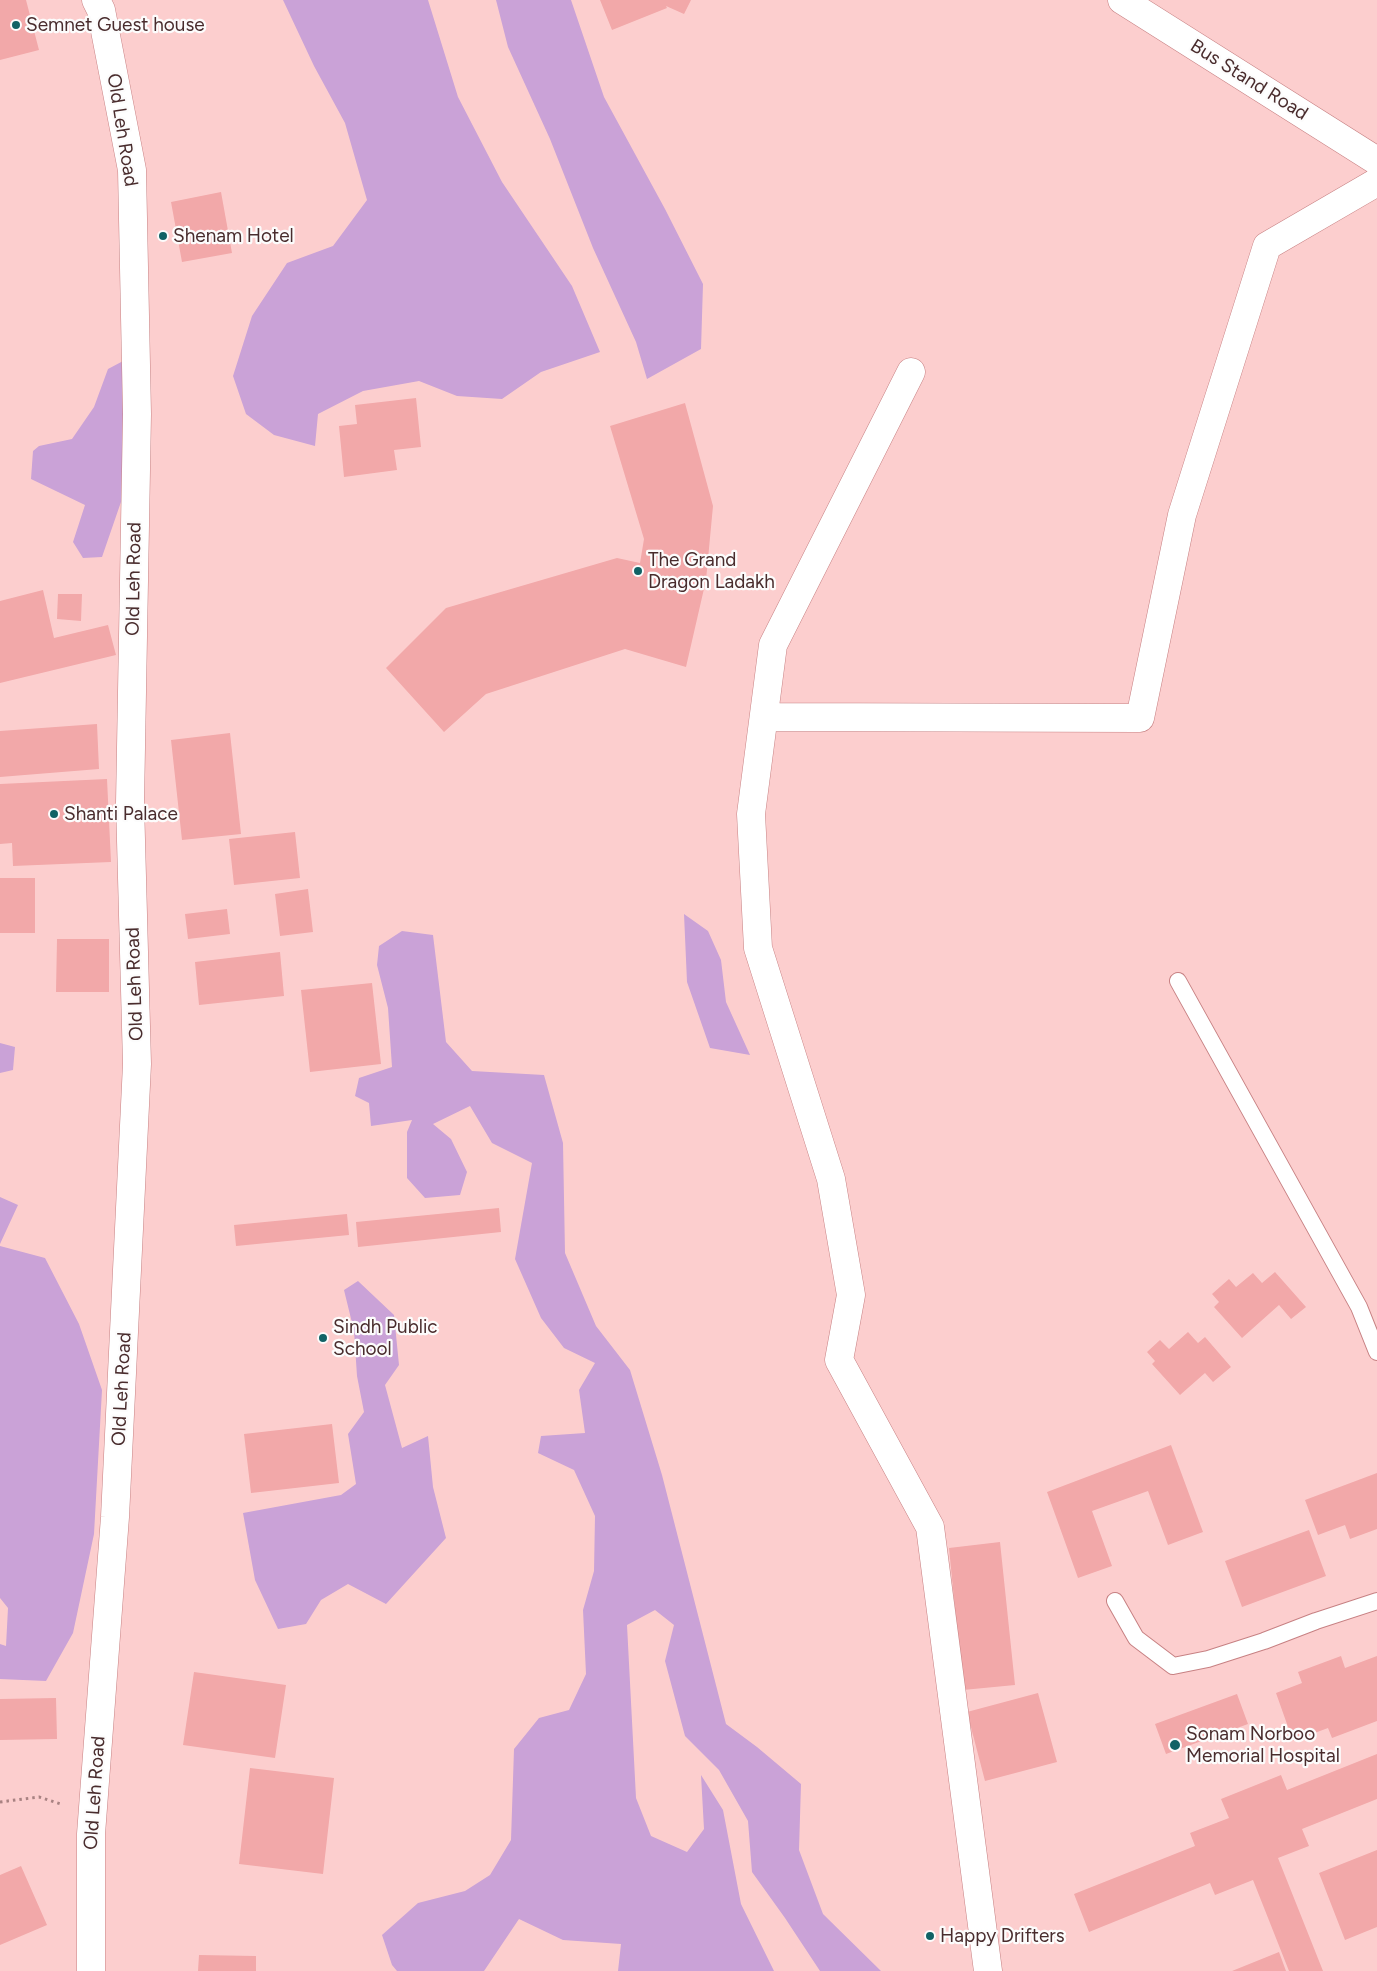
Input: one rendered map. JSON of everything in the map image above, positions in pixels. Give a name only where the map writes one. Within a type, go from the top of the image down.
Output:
[{"type":"street","name":"Old Leh Road","points":[[91,1971],[93,1814],[115,1517],[137,1064],[130,803],[137,414],[132,170],[101,10],[96,0]]},
{"type":"street","name":"Bus Stand Road","points":[[1122,0],[1377,161]]},
{"type":"street","points":[[764,717],[1140,718],[1182,515],[1267,246],[1377,182]]},
{"type":"street","points":[[912,372],[773,645],[752,814],[758,948],[831,1179],[851,1295],[839,1360],[930,1527],[988,1971]]},
{"type":"lane","points":[[1178,981],[1359,1306],[1377,1352]]},
{"type":"lane","points":[[1115,1601],[1136,1638],[1173,1666],[1208,1659],[1377,1601]]},
{"type":"path","points":[[0,1802],[39,1797],[93,1814]]},
{"type":"shaded area","points":[[283,0],[428,0],[458,97],[502,182],[572,286],[600,352],[541,372],[502,399],[457,396],[419,381],[363,391],[318,414],[315,446],[274,435],[246,414],[233,376],[252,316],[287,263],[333,246],[367,200],[345,123],[314,66]]},
{"type":"shaded area","points":[[496,0],[571,0],[604,97],[665,209],[703,284],[701,349],[647,379],[636,342],[593,248],[550,139],[508,47]]},
{"type":"shaded area","points":[[125,360],[122,499],[102,557],[83,558],[73,542],[85,505],[31,479],[33,451],[39,446],[72,439],[94,407],[108,369]]},
{"type":"shaded area","points":[[684,914],[708,931],[721,960],[726,1002],[750,1055],[710,1048],[687,982]]},
{"type":"shaded area","points":[[402,931],[433,935],[446,1042],[472,1071],[544,1075],[563,1143],[565,1253],[596,1326],[630,1370],[662,1475],[726,1724],[801,1784],[799,1850],[823,1914],[881,1971],[820,1971],[752,1872],[748,1821],[719,1770],[685,1736],[665,1661],[674,1625],[655,1610],[627,1625],[636,1798],[651,1836],[687,1852],[704,1829],[701,1775],[723,1810],[741,1904],[774,1971],[618,1971],[621,1944],[563,1940],[519,1919],[484,1971],[397,1971],[392,1965],[382,1935],[418,1903],[465,1891],[490,1875],[511,1840],[514,1749],[539,1718],[569,1710],[586,1674],[583,1610],[594,1571],[595,1516],[574,1470],[538,1453],[541,1436],[585,1433],[579,1390],[595,1363],[564,1348],[541,1318],[515,1259],[532,1163],[492,1143],[470,1106],[433,1124],[451,1139],[467,1172],[460,1195],[425,1198],[407,1178],[407,1132],[412,1120],[371,1126],[369,1103],[355,1096],[359,1078],[392,1067],[388,1008],[377,965],[379,946]]},
{"type":"shaded area","points":[[0,1043],[15,1047],[13,1070],[0,1073]]},
{"type":"shaded area","points":[[0,1197],[18,1205],[0,1244]]},
{"type":"shaded area","points":[[0,1246],[45,1258],[79,1324],[102,1390],[94,1534],[73,1633],[46,1681],[0,1679],[0,1644],[6,1646],[8,1608],[0,1598]]},
{"type":"shaded area","points":[[358,1281],[394,1315],[399,1365],[385,1385],[402,1448],[428,1436],[433,1487],[446,1538],[386,1604],[348,1584],[321,1600],[306,1624],[278,1629],[255,1580],[243,1513],[341,1495],[356,1484],[348,1434],[364,1412],[357,1376],[354,1331],[344,1290]]},
{"type":"building","name":"Semnet Guest house","points":[[0,0],[26,0],[39,50],[0,60]]},
{"type":"building","points":[[600,0],[691,0],[684,14],[666,6],[667,8],[612,30]]},
{"type":"building","points":[[221,192],[232,253],[182,262],[171,202]]},
{"type":"building","points":[[416,398],[421,447],[394,450],[397,470],[344,477],[339,426],[357,424],[355,405]]},
{"type":"building","name":"The Grand Dragon Ladakh","points":[[685,403],[713,506],[706,580],[686,667],[625,649],[486,694],[444,732],[386,668],[446,608],[617,558],[640,563],[644,539],[610,426]]},
{"type":"building","points":[[43,590],[54,638],[108,625],[116,655],[0,683],[0,601]]},
{"type":"building","points":[[58,594],[82,594],[81,621],[57,619]]},
{"type":"building","points":[[97,724],[99,769],[0,777],[0,731]]},
{"type":"building","points":[[230,733],[241,834],[182,840],[171,740]]},
{"type":"building","name":"Shanti Palace","points":[[107,779],[111,862],[13,866],[12,843],[0,844],[0,784]]},
{"type":"building","points":[[295,832],[300,878],[234,885],[229,839]]},
{"type":"building","points":[[0,878],[35,878],[35,933],[0,933]]},
{"type":"building","points":[[308,889],[313,932],[280,936],[275,894]]},
{"type":"building","points":[[227,909],[230,934],[188,939],[185,914]]},
{"type":"building","points":[[57,939],[109,939],[109,992],[56,992]]},
{"type":"building","points":[[280,952],[284,996],[199,1005],[195,962]]},
{"type":"building","points":[[372,983],[381,1064],[310,1072],[301,990]]},
{"type":"building","points":[[499,1208],[501,1232],[358,1247],[356,1222]]},
{"type":"building","points":[[347,1214],[349,1235],[236,1246],[234,1225]]},
{"type":"building","points":[[1275,1272],[1306,1307],[1291,1319],[1279,1305],[1242,1338],[1214,1307],[1219,1302],[1212,1294],[1229,1279],[1236,1287],[1253,1273],[1262,1283]]},
{"type":"building","points":[[1188,1332],[1198,1343],[1205,1337],[1231,1367],[1213,1382],[1205,1373],[1180,1395],[1152,1364],[1155,1361],[1147,1352],[1160,1340],[1169,1349]]},
{"type":"building","points":[[332,1424],[339,1483],[251,1493],[244,1434]]},
{"type":"building","points":[[1171,1445],[1203,1532],[1168,1545],[1148,1491],[1092,1511],[1112,1566],[1078,1578],[1047,1492]]},
{"type":"building","points":[[1377,1473],[1377,1529],[1350,1539],[1345,1525],[1318,1535],[1305,1500]]},
{"type":"building","points":[[1309,1530],[1326,1576],[1242,1607],[1225,1561]]},
{"type":"building","points":[[1000,1542],[1015,1685],[963,1690],[949,1548]]},
{"type":"building","points":[[1341,1656],[1345,1668],[1377,1656],[1377,1721],[1332,1738],[1328,1728],[1293,1741],[1276,1693],[1302,1683],[1298,1672]]},
{"type":"building","points":[[194,1672],[286,1685],[275,1758],[183,1745]]},
{"type":"building","points":[[1038,1693],[1057,1762],[985,1781],[967,1712]]},
{"type":"building","points":[[1237,1694],[1248,1724],[1166,1754],[1155,1724]]},
{"type":"building","points":[[56,1698],[57,1739],[0,1740],[0,1699]]},
{"type":"building","points":[[1377,1754],[1377,1799],[1302,1829],[1309,1846],[1278,1858],[1323,1971],[1289,1971],[1253,1880],[1215,1895],[1210,1883],[1089,1932],[1074,1894],[1195,1846],[1190,1833],[1229,1818],[1221,1799],[1281,1775],[1287,1790]]},
{"type":"building","points":[[250,1768],[334,1778],[323,1874],[239,1864]]},
{"type":"building","points":[[1377,1850],[1377,1927],[1345,1940],[1319,1873]]},
{"type":"building","points":[[21,1866],[47,1925],[0,1945],[0,1875]]},
{"type":"building","points":[[1279,1952],[1286,1971],[1232,1971]]},
{"type":"building","points":[[199,1955],[256,1956],[256,1971],[198,1971]]},
{"type":"place","name":"Semnet Guest house","points":[[16,25]]},
{"type":"place","name":"Shenam Hotel","points":[[163,236]]},
{"type":"place","name":"The Grand Dragon Ladakh","points":[[638,571]]},
{"type":"place","name":"Shanti Palace","points":[[54,814]]},
{"type":"place","name":"Sindh Public School","points":[[323,1338]]},
{"type":"place","name":"Sonam Norboo Memorial Hospital","points":[[1175,1745]]},
{"type":"place","name":"Happy Drifters","points":[[930,1936]]}]
